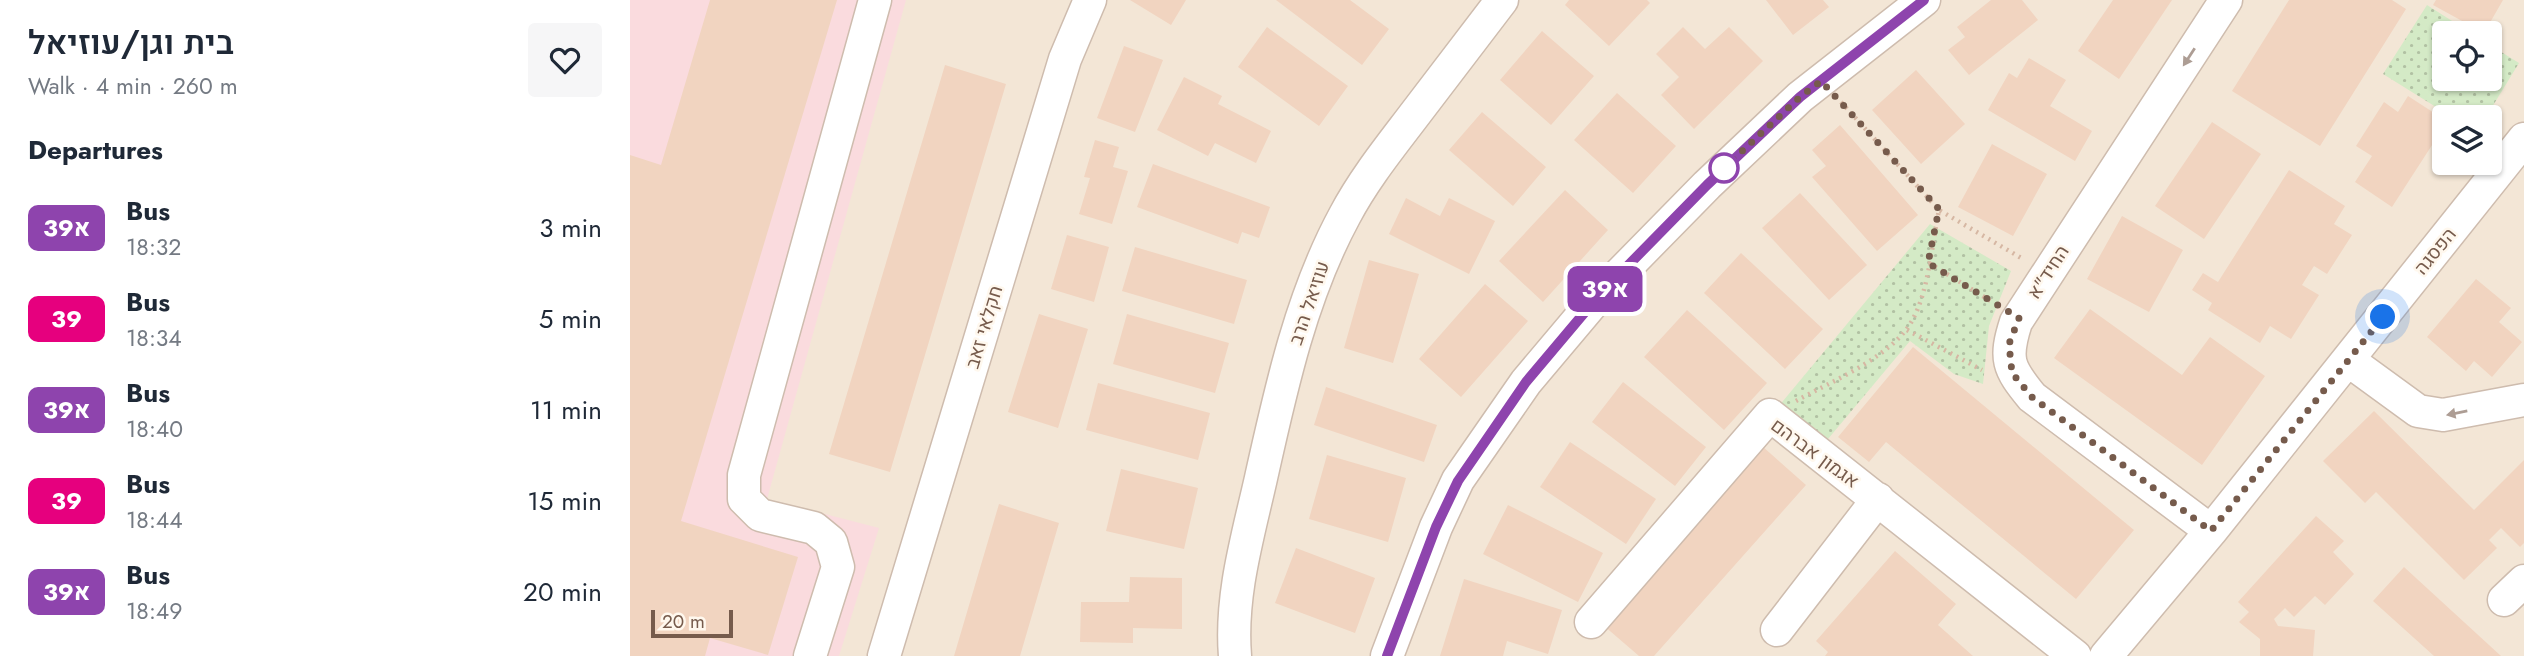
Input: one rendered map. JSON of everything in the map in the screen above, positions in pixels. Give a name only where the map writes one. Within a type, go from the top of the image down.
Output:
[{"type":"street","points":[[810,656],[838,567],[831,542],[814,528],[760,515],[744,499],[744,475],[875,0]]},
{"type":"street","name":"חקלאי זאב","points":[[884,656],[1065,59],[1090,0]]},
{"type":"street","name":"עוזיאל הרב","points":[[1235,656],[1235,604],[1241,565],[1277,406],[1306,305],[1328,248],[1375,166],[1502,0]]},
{"type":"street","points":[[1387,656],[1431,539],[1458,481],[1526,382],[1601,293],[1770,124],[1924,0]]},
{"type":"street","name":"החיד\"א","points":[[2211,531],[2032,397],[2012,373],[2009,344],[2019,318],[2226,0]]},
{"type":"street","name":"הפסגה","points":[[2106,656],[2211,531],[2524,139]]},
{"type":"street","points":[[2348,360],[2418,411],[2443,415],[2524,400]]},
{"type":"street","name":"אגמון אברהם","points":[[1591,622],[1770,415],[2075,656]]},
{"type":"street","points":[[1777,630],[1878,499]]},
{"type":"path","points":[[1821,81],[1939,209],[2048,274]]},
{"type":"path","points":[[1770,415],[1887,351],[1907,330],[1915,317],[1939,209]]},
{"type":"path","points":[[1928,263],[2019,318]]},
{"type":"path","points":[[1907,330],[1987,373]]},
{"type":"shaded area","points":[[630,0],[2524,0],[2524,656],[630,656]]},
{"type":"shaded area","points":[[630,0],[906,0],[767,499],[879,528],[839,656],[630,656]]},
{"type":"green space","points":[[2427,5],[2452,21],[2432,21],[2432,91],[2502,91],[2493,105],[2433,105],[2383,74]]},
{"type":"green space","points":[[2502,52],[2519,63],[2502,91]]},
{"type":"green space","points":[[1930,224],[2011,271],[1989,326],[1983,384],[1954,374],[1910,341],[1823,445],[1778,407]]},
{"type":"building","points":[[710,0],[837,0],[681,521],[798,557],[768,655],[710,638],[705,656],[630,656],[630,155],[661,165]]},
{"type":"building","points":[[1130,0],[1186,0],[1171,25]]},
{"type":"building","points":[[1276,0],[1350,0],[1389,29],[1362,65]]},
{"type":"building","points":[[1569,0],[1647,0],[1650,3],[1609,46],[1565,5]]},
{"type":"building","points":[[1766,0],[1823,0],[1829,7],[1793,35]]},
{"type":"building","points":[[1991,0],[2022,0],[2038,20],[1969,75],[1948,50],[1965,37],[1957,27]]},
{"type":"building","points":[[2113,0],[2172,0],[2119,79],[2078,51]]},
{"type":"building","points":[[2289,0],[2392,0],[2406,9],[2320,146],[2232,91]]},
{"type":"building","points":[[2436,0],[2503,0],[2491,21],[2462,21],[2433,5]]},
{"type":"building","points":[[1267,27],[1348,86],[1319,126],[1238,67]]},
{"type":"building","points":[[1683,27],[1705,49],[1729,27],[1763,61],[1694,129],[1661,95],[1679,77],[1656,54]]},
{"type":"building","points":[[1542,31],[1594,76],[1551,125],[1500,80]]},
{"type":"building","points":[[1124,46],[1163,60],[1135,132],[1097,118]]},
{"type":"building","points":[[2029,58],[2066,80],[2050,106],[2092,131],[2075,161],[1988,110],[2009,73],[2017,78]]},
{"type":"building","points":[[945,65],[1006,84],[890,472],[829,454]]},
{"type":"building","points":[[1916,70],[1965,124],[1921,164],[1872,110]]},
{"type":"building","points":[[1184,77],[1222,96],[1218,104],[1271,131],[1256,163],[1215,143],[1208,156],[1157,130]]},
{"type":"building","points":[[1617,93],[1676,146],[1633,193],[1574,140]]},
{"type":"building","points":[[2408,96],[2432,112],[2432,145],[2392,207],[2355,182],[2372,156],[2356,146],[2384,102],[2398,112]]},
{"type":"building","points":[[1482,112],[1546,167],[1513,206],[1449,150]]},
{"type":"building","points":[[2212,122],[2261,154],[2204,239],[2155,206]]},
{"type":"building","points":[[1840,125],[1918,215],[1877,251],[1812,177],[1826,166],[1812,150]]},
{"type":"building","points":[[1095,140],[1119,147],[1113,167],[1128,171],[1112,224],[1079,214],[1090,178],[1084,177]]},
{"type":"building","points":[[1992,144],[2047,174],[2013,236],[1958,207]]},
{"type":"building","points":[[1153,164],[1270,207],[1259,238],[1242,232],[1238,244],[1137,207]]},
{"type":"building","points":[[2289,170],[2345,206],[2334,224],[2352,235],[2327,274],[2314,266],[2302,285],[2319,295],[2291,339],[2270,326],[2260,343],[2208,310],[2212,303],[2192,290],[2203,273],[2218,282]]},
{"type":"building","points":[[1565,190],[1608,230],[1543,302],[1499,261]]},
{"type":"building","points":[[1800,193],[1867,265],[1829,300],[1762,228]]},
{"type":"building","points":[[1406,198],[1440,216],[1449,198],[1495,221],[1469,274],[1389,234]]},
{"type":"building","points":[[2122,216],[2183,250],[2149,312],[2087,279]]},
{"type":"building","points":[[1067,235],[1109,247],[1094,302],[1051,289]]},
{"type":"building","points":[[1135,247],[1247,280],[1234,324],[1122,291]]},
{"type":"building","points":[[1741,253],[1823,329],[1785,369],[1704,293]]},
{"type":"building","points":[[1369,260],[1419,274],[1393,363],[1344,348]]},
{"type":"building","points":[[2476,279],[2511,308],[2499,322],[2522,342],[2492,377],[2474,361],[2466,371],[2427,337]]},
{"type":"building","points":[[1485,284],[1528,321],[1461,397],[1419,359]]},
{"type":"building","points":[[2090,309],[2182,375],[2210,337],[2265,376],[2202,465],[2054,358]]},
{"type":"building","points":[[1687,310],[1767,383],[1724,430],[1644,357]]},
{"type":"building","points":[[1039,314],[1088,329],[1058,428],[1008,412]]},
{"type":"building","points":[[1127,314],[1229,343],[1215,393],[1113,364]]},
{"type":"building","points":[[1913,347],[2134,530],[2076,599],[1886,442],[1869,462],[1838,437]]},
{"type":"building","points":[[1623,382],[1706,447],[1675,486],[1592,422]]},
{"type":"building","points":[[1098,383],[1210,413],[1198,460],[1086,430]]},
{"type":"building","points":[[1326,387],[1437,425],[1424,462],[1314,425]]},
{"type":"building","points":[[2374,411],[2474,510],[2524,460],[2524,543],[2520,547],[2501,528],[2489,540],[2497,548],[2464,580],[2376,492],[2365,503],[2323,461]]},
{"type":"building","points":[[1570,442],[1656,499],[1626,544],[1540,487]]},
{"type":"building","points":[[1762,446],[1806,485],[1654,656],[1639,656],[1603,625]]},
{"type":"building","points":[[1327,455],[1406,478],[1388,542],[1309,519]]},
{"type":"building","points":[[1121,469],[1198,488],[1184,549],[1106,531]]},
{"type":"building","points":[[999,504],[1059,523],[1020,656],[954,656]]},
{"type":"building","points":[[1508,505],[1603,553],[1578,602],[1483,554]]},
{"type":"building","points":[[2316,516],[2344,541],[2333,552],[2354,574],[2325,605],[2315,596],[2294,617],[2285,608],[2274,619],[2278,626],[2315,630],[2313,656],[2260,656],[2260,639],[2239,622],[2249,612],[2238,602]]},
{"type":"building","points":[[1296,548],[1375,578],[1355,633],[1275,603]]},
{"type":"building","points":[[1895,551],[1956,604],[1938,625],[1973,656],[1825,656],[1828,652],[1816,641]]},
{"type":"building","points":[[2404,567],[2501,656],[2434,656],[2373,601]]},
{"type":"building","points":[[1130,577],[1182,578],[1182,629],[1133,628],[1133,643],[1080,642],[1081,602],[1129,602]]},
{"type":"building","points":[[1464,579],[1562,610],[1548,654],[1507,641],[1503,656],[1440,656]]},
{"type":"bus line","name":"39א","points":[[1387,656],[1436,527],[1458,481],[1526,382],[1601,293],[1760,133],[1800,97],[1924,0]]},
{"type":"route","points":[[1724,168],[1800,97],[1821,81],[1939,209],[1928,263],[2019,318],[2009,344],[2012,373],[2032,397],[2211,531],[2383,317]]}]
